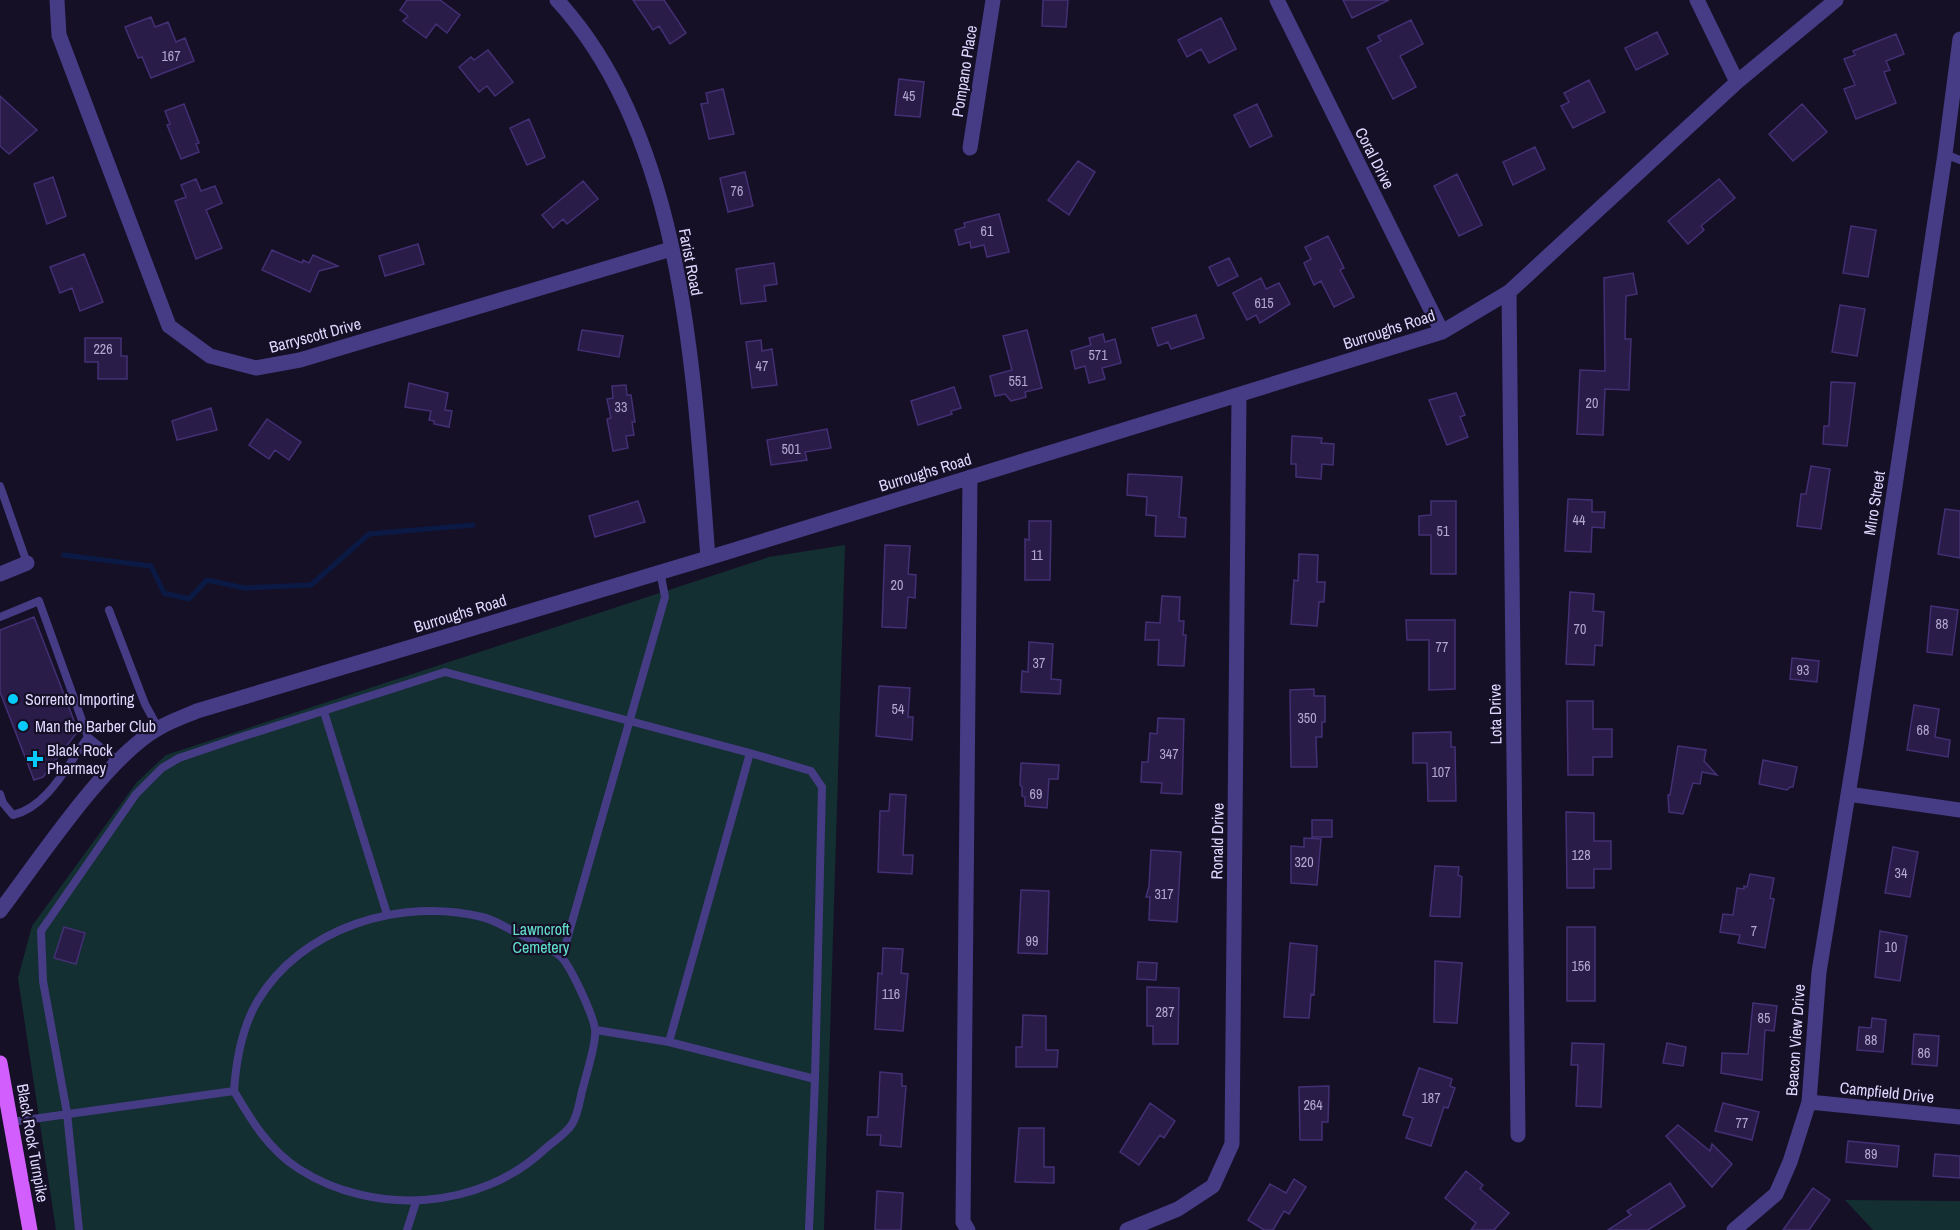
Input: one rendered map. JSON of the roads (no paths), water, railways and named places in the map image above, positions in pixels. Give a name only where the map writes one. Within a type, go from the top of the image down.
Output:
[{"type":"main road","name":"Black Rock Turnpike","points":[[0,1066],[30,1230]]},
{"type":"street","name":"Barryscott Drive","points":[[57,0],[59,35],[169,326],[210,356],[256,368],[300,360],[671,249]]},
{"type":"street","name":"Farist Road","points":[[557,0],[601,56],[621,94],[652,168],[671,249],[695,398],[708,558]]},
{"type":"street","name":"Pompano Place","points":[[970,148],[993,0]]},
{"type":"street","name":"Coral Drive","points":[[1276,0],[1442,332]]},
{"type":"street","points":[[1697,0],[1737,82]]},
{"type":"street","name":"Burroughs Road","points":[[0,911],[90,794],[119,762],[158,728],[197,711],[708,558],[1442,332],[1509,292],[1737,82],[1836,0]]},
{"type":"street","name":"Miro Street","points":[[1819,972],[1945,154],[1960,39]]},
{"type":"street","name":"Lota Drive","points":[[1509,292],[1518,1135]]},
{"type":"street","name":"Ronald Drive","points":[[1127,1230],[1178,1209],[1213,1186],[1232,1144],[1239,396]]},
{"type":"street","points":[[968,1230],[963,1222],[970,477]]},
{"type":"street","points":[[0,574],[27,563]]},
{"type":"street","points":[[1848,794],[1960,810]]},
{"type":"street","name":"Beacon View Drive","points":[[1734,1230],[1776,1194],[1790,1162],[1809,1102],[1819,972]]},
{"type":"street","name":"Campfield Drive","points":[[1809,1102],[1960,1117]]},
{"type":"lane","points":[[1945,154],[1960,160]]},
{"type":"lane","points":[[0,486],[4,508],[27,563]]},
{"type":"lane","points":[[562,957],[665,597],[660,571]]},
{"type":"lane","points":[[0,617],[39,601],[88,737],[119,762]]},
{"type":"lane","points":[[109,610],[145,704],[158,728]]},
{"type":"lane","points":[[79,1230],[67,1113],[43,981],[41,931],[58,904],[136,794],[162,768],[190,754],[445,672],[630,720],[811,771],[822,787],[810,1230]]},
{"type":"lane","points":[[324,712],[387,914]]},
{"type":"lane","points":[[0,794],[3,803],[13,815],[25,812],[41,801],[88,737]]},
{"type":"lane","points":[[669,1042],[750,753]]},
{"type":"lane","points":[[439,910],[484,917],[562,957],[596,1030],[572,1124],[534,1160],[494,1182],[452,1197],[416,1202],[379,1198],[342,1190],[298,1169],[268,1143],[234,1090],[236,1064],[256,1003],[273,979],[317,942],[362,920],[387,914],[439,910]]},
{"type":"lane","points":[[596,1030],[669,1042],[815,1078]]},
{"type":"lane","points":[[11,1122],[234,1090]]},
{"type":"lane","points":[[407,1230],[416,1202]]},
{"type":"waterway","points":[[64,555],[151,566],[164,593],[189,599],[207,580],[244,588],[311,585],[369,534],[473,525]]},
{"type":"place","name":"Sorrento Importing","points":[[13,699]]},
{"type":"place","name":"Man the Barber Club","points":[[23,726]]},
{"type":"place","name":"Black Rock Pharmacy","points":[[35,759]]},
{"type":"park label","name":"Lawncroft Cemetery","points":[[541,938]]}]
